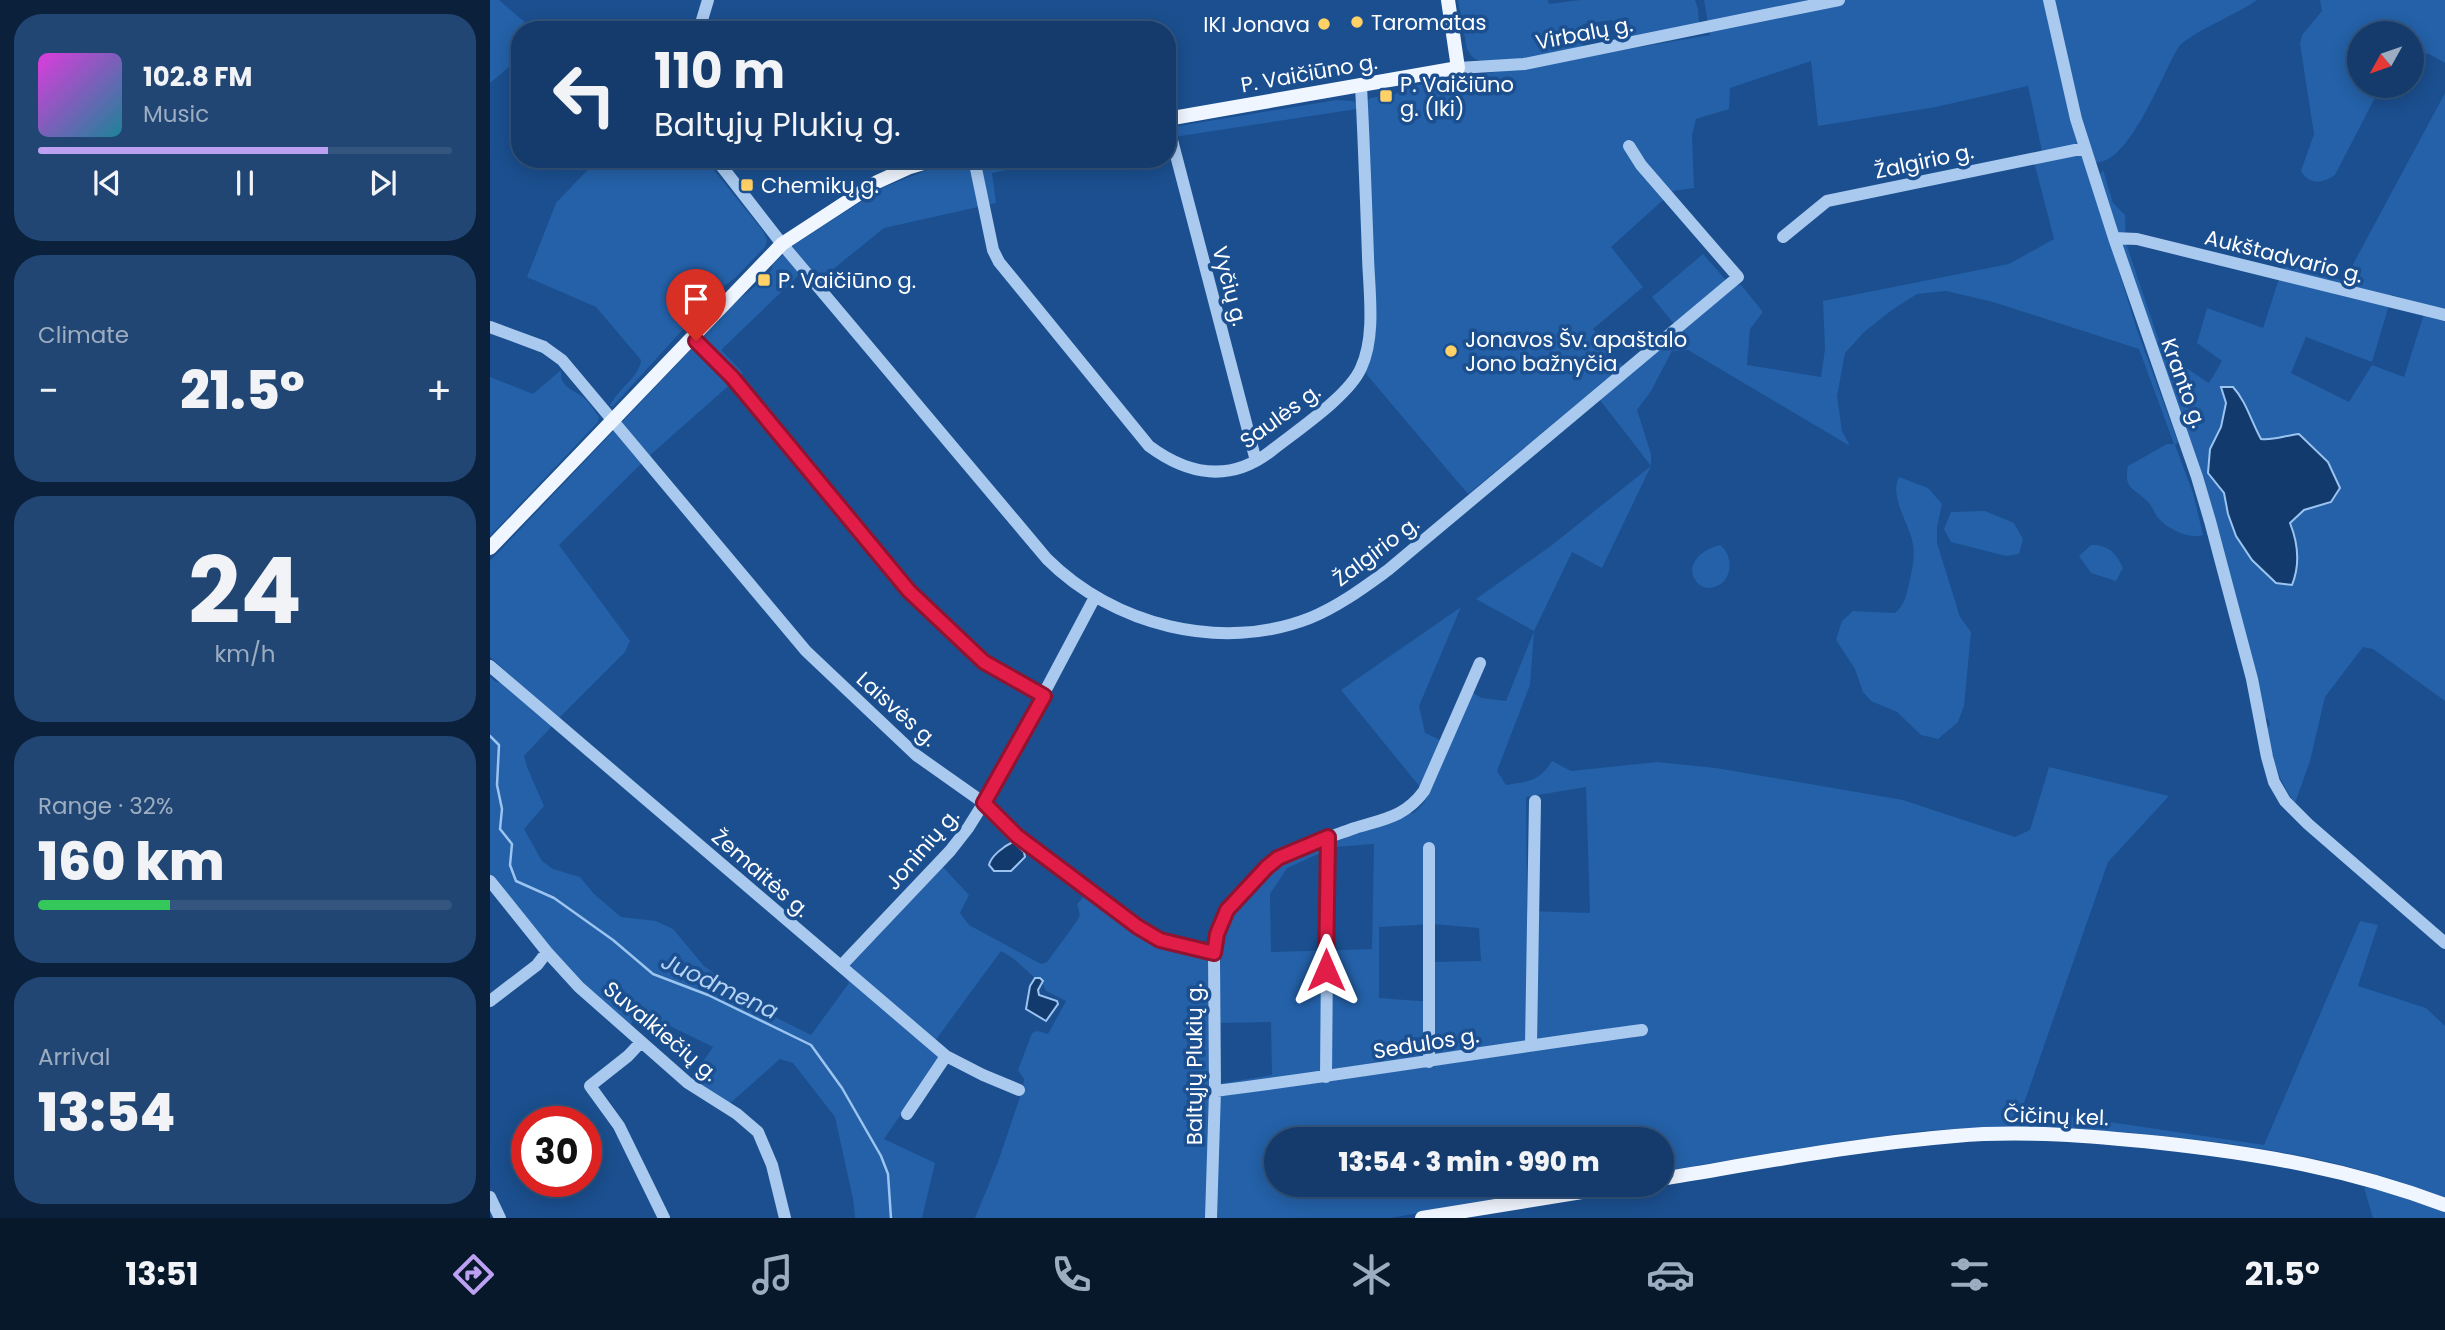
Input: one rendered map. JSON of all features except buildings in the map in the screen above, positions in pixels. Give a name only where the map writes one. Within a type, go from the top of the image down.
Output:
[{"type":"main road","points":[[1448,0],[1458,68]]},
{"type":"main road","name":"P. Vaičiūno g.","points":[[1176,118],[1458,68]]},
{"type":"main road","points":[[490,548],[782,244],[877,182],[908,168]]},
{"type":"main road","name":"Čičinų kel.","points":[[1674,1177],[1892,1142],[1956,1135],[2036,1134],[2148,1142],[2277,1159],[2343,1172],[2445,1205]]},
{"type":"main road","points":[[1422,1218],[1551,1197]]},
{"type":"street","points":[[702,21],[708,0]]},
{"type":"street","name":"Virbalų g.","points":[[1458,68],[1524,64],[1839,0]]},
{"type":"street","name":"Kranto g.","points":[[2049,0],[2076,119],[2114,238],[2197,477],[2233,606],[2274,782],[2286,801],[2308,824],[2445,943]]},
{"type":"street","name":"Saulės g.","points":[[976,168],[993,250],[999,262],[1149,446],[1183,467],[1219,473],[1256,461],[1344,392],[1361,369],[1370,329],[1361,86]]},
{"type":"street","name":"Žalgirio g.","points":[[782,244],[1047,559],[1066,578],[1095,597],[1166,626],[1227,634],[1258,631],[1309,618],[1351,597],[1388,570],[1738,277],[1641,165],[1629,146]]},
{"type":"street","name":"Žalgirio g.","points":[[1783,237],[1826,201],[2085,148]]},
{"type":"street","name":"Vyčių g.","points":[[1176,154],[1256,461]]},
{"type":"street","points":[[723,168],[782,244]]},
{"type":"street","name":"Aukštadvario g.","points":[[2114,238],[2137,239],[2445,315]]},
{"type":"street","name":"Laisvės g.","points":[[490,327],[554,353],[806,651],[916,755],[984,803],[1017,836],[1138,927],[1160,940],[1214,953]]},
{"type":"street","points":[[692,337],[732,377],[909,591],[984,662],[1044,696]]},
{"type":"street","name":"Joninių g.","points":[[841,966],[950,851],[984,803],[1095,597]]},
{"type":"street","name":"Baltųjų Plukių g.","points":[[1211,1218],[1215,1091],[1214,953],[1217,934],[1227,910],[1278,858],[1328,837],[1399,814],[1415,803],[1424,791],[1480,663]]},
{"type":"street","name":"Žemaitės g.","points":[[490,666],[946,1056],[1019,1090]]},
{"type":"street","points":[[1531,1045],[1535,801]]},
{"type":"street","points":[[1326,1077],[1328,837]]},
{"type":"street","points":[[1429,848],[1429,1062]]},
{"type":"street","name":"Suvalkiečių g.","points":[[490,881],[579,987],[688,1083],[737,1114],[758,1132],[772,1165],[785,1218]]},
{"type":"street","points":[[490,1001],[537,965],[547,952]]},
{"type":"street","name":"Sedulos g.","points":[[1215,1091],[1642,1030]]},
{"type":"street","points":[[641,1042],[628,1056],[590,1086],[619,1126],[664,1218]]},
{"type":"street","points":[[907,1114],[946,1056]]},
{"type":"street","points":[[490,1197],[500,1218]]},
{"type":"shaded area","points":[[490,0],[499,0],[524,21],[511,21],[511,66],[490,83]]},
{"type":"shaded area","points":[[1458,0],[1548,0],[1549,4],[1580,0],[1695,0],[1699,24],[1617,41],[1613,20],[1583,24],[1583,49],[1516,60],[1478,60],[1467,49]]},
{"type":"shaded area","points":[[1704,0],[2257,0],[2183,42],[2132,135],[2107,160],[2094,162],[2073,122],[2136,327],[2178,442],[2175,445],[2193,493],[2203,535],[2179,533],[2163,523],[2149,503],[2131,488],[2127,480],[2128,466],[2167,444],[2174,444],[2139,349],[1993,302],[1946,291],[1917,294],[1864,332],[1845,353],[1837,396],[1842,431],[1850,446],[1688,350],[1672,351],[1651,391],[1637,410],[1651,454],[1651,466],[1593,391],[1468,494],[1367,375],[1366,103],[1370,98],[1395,94],[1407,87],[1710,35]],"holes":[[[1811,61],[1818,126],[1936,107],[2028,86],[2042,151],[2032,154],[2054,239],[2009,264],[1823,301],[1825,349],[1821,377],[1747,365],[1750,329],[1763,312],[1741,285],[1731,286],[1703,254],[1652,297],[1674,324],[1623,366],[1593,329],[1643,287],[1611,247],[1673,191],[1694,188],[1692,135],[1696,119],[1729,109],[1730,88]]]},
{"type":"shaded area","points":[[2320,0],[2445,0],[2445,63],[2424,53],[2424,21],[2347,21],[2347,98],[2375,98],[2335,175],[2317,182],[2308,179],[2301,171],[2314,134],[2300,44],[2302,35],[2322,11]]},
{"type":"shaded area","points":[[2445,93],[2445,701],[2373,649],[2363,647],[2325,697],[2310,761],[2295,803],[2280,777],[2274,759],[2266,729],[2270,725],[2269,720],[2264,717],[2229,571],[2098,177],[2103,170],[2113,203],[2125,215],[2126,243],[2163,353],[2209,383],[2222,361],[2197,343],[2207,308],[2263,328],[2284,263],[2344,281]],"holes":[[[2392,295],[2427,305],[2404,377],[2372,365],[2349,402],[2291,373],[2306,337],[2372,362]],[[2242,397],[2249,418],[2261,439],[2299,434],[2328,462],[2339,489],[2331,502],[2304,510],[2290,524],[2297,554],[2292,585],[2276,583],[2252,560],[2228,514],[2224,493],[2208,473],[2210,449],[2221,427],[2226,403]]]},
{"type":"shaded area","points":[[1336,100],[1353,101],[1357,109],[1176,137],[1176,127]]},
{"type":"shaded area","points":[[589,168],[712,168],[763,231],[767,240],[765,247],[735,278],[720,289],[613,406],[610,406],[636,372],[641,360],[596,307],[527,277],[556,203]]},
{"type":"shaded area","points":[[1017,168],[992,173],[996,203],[884,228],[811,287],[800,274],[721,350],[743,373],[648,457],[559,545],[630,641],[625,652],[559,718],[490,657],[490,561],[737,301],[771,271],[773,264],[795,244],[884,187],[930,169]]},
{"type":"shaded area","points":[[561,370],[564,383],[588,402],[599,417],[598,422],[490,536],[490,377],[533,394]]},
{"type":"shaded area","points":[[2221,387],[2233,387],[2238,393],[2261,439],[2299,434],[2328,462],[2340,488],[2331,502],[2304,510],[2290,523],[2297,554],[2292,585],[2276,583],[2252,560],[2236,536],[2224,493],[2208,473],[2210,449],[2221,427],[2226,403]]},
{"type":"shaded area","points":[[1651,466],[1602,568],[1572,552],[1534,631],[1476,599],[1552,545]]},
{"type":"shaded area","points":[[1899,477],[1928,488],[1942,504],[1937,543],[1960,617],[1971,632],[1964,706],[1958,722],[1938,739],[1921,735],[1897,712],[1871,701],[1863,692],[1855,669],[1836,640],[1842,621],[1853,611],[1895,613],[1905,600],[1914,552],[1896,492]]},
{"type":"shaded area","points":[[1985,511],[2014,523],[2023,539],[2019,554],[2006,556],[1951,542],[1944,529],[1951,512]]},
{"type":"shaded area","points":[[1720,545],[1728,556],[1729,570],[1718,586],[1706,588],[1694,577],[1693,565],[1704,552]]},
{"type":"shaded area","points":[[2091,545],[2107,548],[2118,558],[2123,568],[2116,581],[2091,573],[2079,556]]},
{"type":"shaded area","points":[[1461,607],[1419,706],[1425,733],[1442,741],[1465,689],[1482,698],[1506,701],[1534,631],[1530,685],[1497,771],[1506,785],[1538,777],[1552,761],[1571,771],[1657,762],[1716,768],[1903,800],[2015,837],[2030,830],[2049,767],[2169,796],[2108,862],[2022,1109],[2264,1145],[2360,921],[2378,925],[2358,986],[2426,1008],[2445,1026],[2445,1198],[2380,1176],[2283,1152],[2182,1138],[2085,1130],[1988,1128],[1914,1132],[1674,1170],[1674,1127],[1264,1127],[1264,1197],[1514,1197],[1390,1218],[1214,1218],[1218,1084],[1272,1075],[1271,1022],[1220,1023],[1222,949],[1231,911],[1257,883],[1287,860],[1415,812],[1425,802],[1420,787],[1341,690]],"holes":[[[1586,787],[1590,913],[1527,911],[1526,797]],[[1374,844],[1372,949],[1271,952],[1270,894],[1287,868],[1334,847]],[[1433,924],[1479,928],[1481,961],[1432,962],[1433,1002],[1379,998],[1379,927]]]},
{"type":"shaded area","points":[[490,677],[496,682],[506,683],[553,725],[524,756],[544,806],[524,829],[542,861],[553,869],[580,877],[594,894],[621,917],[656,921],[673,929],[704,966],[725,981],[719,989],[738,1001],[811,1035],[849,983],[843,973],[943,867],[969,895],[960,913],[969,925],[1041,964],[1047,962],[1077,921],[1080,915],[1077,904],[1087,893],[1127,927],[1152,943],[1208,958],[1212,968],[1206,1218],[975,1218],[998,1162],[1023,1088],[1024,1079],[1018,1070],[1032,1033],[1037,1031],[1048,1034],[1066,1001],[1046,991],[1040,978],[1035,978],[1001,951],[929,1049],[940,1058],[884,1139],[935,1163],[922,1218],[855,1218],[835,1117],[793,1063],[780,1059],[728,1105],[690,1080],[713,1047],[670,1026],[658,1027],[635,1018],[629,1027],[576,979],[490,876]]},
{"type":"shaded area","points":[[1013,842],[1024,852],[1025,857],[1011,871],[994,871],[989,865],[992,858]]},
{"type":"shaded area","points":[[1035,978],[1043,981],[1038,990],[1039,995],[1057,1001],[1058,1004],[1046,1021],[1026,1009],[1030,986]]},
{"type":"shaded area","points":[[2370,1187],[2445,1211],[2445,1218],[2373,1218],[2364,1188]]},
{"type":"waterway","name":"Juodmena","points":[[490,736],[499,745],[497,785],[502,809],[500,829],[512,844],[510,865],[516,881],[554,898],[613,940],[653,974],[708,995],[811,1045],[842,1088],[881,1156],[888,1174],[891,1218]]},
{"type":"place","name":"Taromatas","points":[[1357,22]]},
{"type":"place","name":"IKI Jonava","points":[[1324,24]]},
{"type":"place","name":"P. Vaičiūno g. (Iki)","points":[[1386,96]]},
{"type":"place","name":"Chemikų g.","points":[[747,185]]},
{"type":"place","name":"P. Vaičiūno g.","points":[[764,280]]},
{"type":"place","name":"Jonavos Šv. apaštalo Jono bažnyčia","points":[[1451,351]]},
{"type":"route","points":[[696,341],[732,377],[909,591],[984,662],[1044,696],[984,803],[1007,827],[1138,927],[1160,940],[1214,953],[1217,934],[1227,910],[1267,867],[1278,858],[1328,837],[1326,970]]}]
